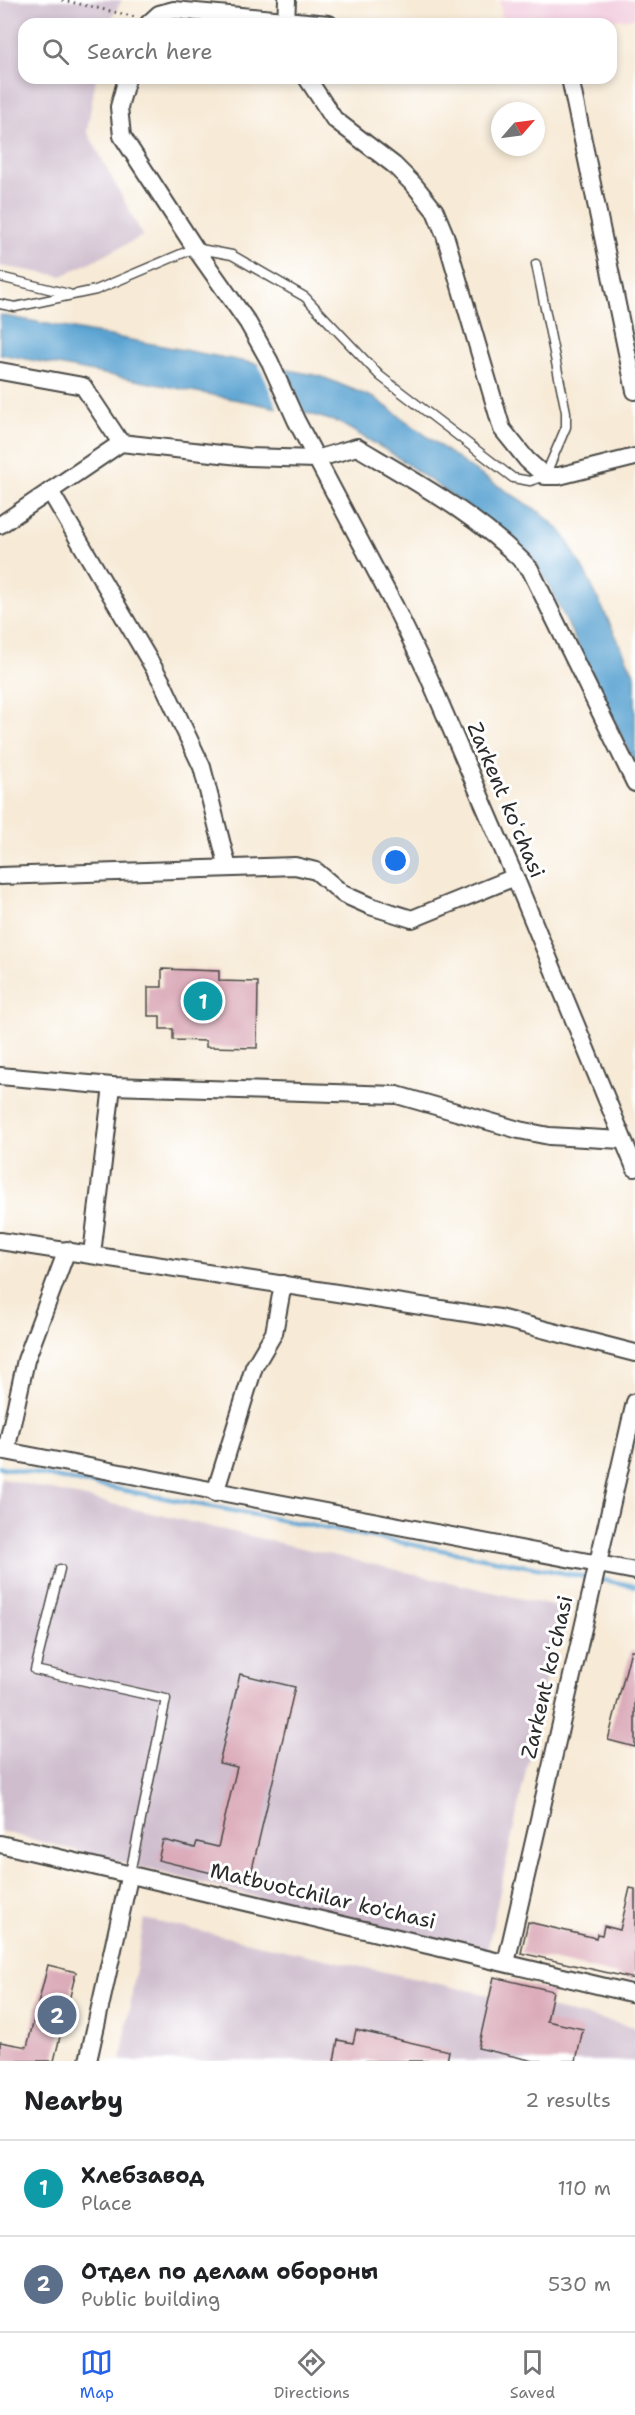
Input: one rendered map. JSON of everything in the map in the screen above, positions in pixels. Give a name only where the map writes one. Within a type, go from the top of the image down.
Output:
[{"type":"street","points":[[285,18],[287,0]]},
{"type":"street","points":[[155,18],[159,14],[174,10],[255,18]]},
{"type":"street","name":"Zarkent koʻchasi","points":[[125,84],[119,107],[122,136],[195,248],[248,323],[270,362],[296,420],[418,656],[515,877],[635,1168]]},
{"type":"street","points":[[311,84],[334,119],[394,165],[435,212],[446,235],[502,429],[527,460],[544,476],[558,476],[635,457]]},
{"type":"street","points":[[571,84],[635,391]]},
{"type":"street","points":[[0,371],[83,386],[121,443]]},
{"type":"street","points":[[0,525],[121,443],[248,457],[316,459],[357,447],[425,487],[504,542],[530,569],[635,783]]},
{"type":"street","points":[[50,491],[162,682],[202,767],[228,868]]},
{"type":"street","points":[[0,876],[295,866],[316,871],[343,894],[370,906],[411,919],[515,877]]},
{"type":"street","points":[[0,1076],[112,1086],[397,1095],[519,1130],[549,1136],[622,1140]]},
{"type":"street","points":[[92,1254],[112,1086]]},
{"type":"street","points":[[0,1241],[499,1318],[635,1353]]},
{"type":"street","points":[[66,1250],[26,1360],[3,1451],[594,1573],[635,1571]]},
{"type":"street","points":[[215,1493],[254,1367],[274,1333],[284,1284]]},
{"type":"street","name":"Zarkent koʻchasi","points":[[506,1963],[635,1402]]},
{"type":"street","name":"Matbuotchilar ko'chasi","points":[[0,1844],[635,1994]]},
{"type":"street","points":[[88,2061],[130,1873]]},
{"type":"lane","points":[[0,304],[15,307],[96,290],[195,248],[232,255],[305,297],[381,376],[513,478],[530,481],[544,476],[566,427],[566,412],[536,264]]},
{"type":"lane","points":[[0,277],[73,295]]},
{"type":"lane","points":[[60,1569],[35,1670],[165,1699],[130,1873]]},
{"type":"path","points":[[62,0],[105,8],[134,18]]},
{"type":"shaded area","points":[[0,0],[122,0],[112,18],[18,18],[18,84],[95,84],[87,131],[143,236],[62,276],[0,266]]},
{"type":"shaded area","points":[[500,0],[635,0],[635,18],[502,18]]},
{"type":"shaded area","points":[[0,1478],[561,1608],[486,1956],[0,1831]]},
{"type":"shaded area","points":[[144,1919],[635,2027],[635,2061],[121,2061]]},
{"type":"water","points":[[0,315],[320,376],[376,399],[473,470],[541,513],[562,532],[587,576],[635,676],[635,764],[547,581],[530,554],[507,534],[391,453],[340,423],[310,414],[0,354]]},
{"type":"pier","points":[[258,363],[284,368],[306,417],[279,412]]},
{"type":"building","points":[[162,969],[219,971],[219,981],[258,982],[257,1048],[206,1047],[206,1041],[173,1040],[173,1029],[160,1029],[160,1016],[148,1016],[148,987],[162,987]]},
{"type":"building","points":[[631,1650],[635,1650],[635,1747],[608,1740]]},
{"type":"building","points":[[240,1674],[295,1687],[249,1882],[158,1860],[163,1840],[195,1848],[197,1842],[218,1847],[237,1767],[219,1763]]},
{"type":"building","points":[[630,1888],[635,1889],[635,1979],[521,1953],[528,1922],[596,1938],[597,1934],[602,1935],[604,1926],[620,1930]]},
{"type":"building","points":[[48,1965],[76,1972],[54,2061],[0,2061],[0,2042],[27,2047]]},
{"type":"building","points":[[494,1977],[553,1991],[547,2021],[583,2029],[576,2061],[534,2061],[478,2048]]},
{"type":"building","points":[[356,2030],[449,2051],[447,2061],[334,2061],[338,2040],[353,2043]]},
{"type":"waterway","points":[[0,1467],[590,1578]]},
{"type":"waterway","points":[[598,1579],[635,1586]]},
{"type":"place","name":"Хлебзавод","points":[[203,1001]]},
{"type":"place","name":"Отдел по делам обороны","points":[[57,2015]]}]
